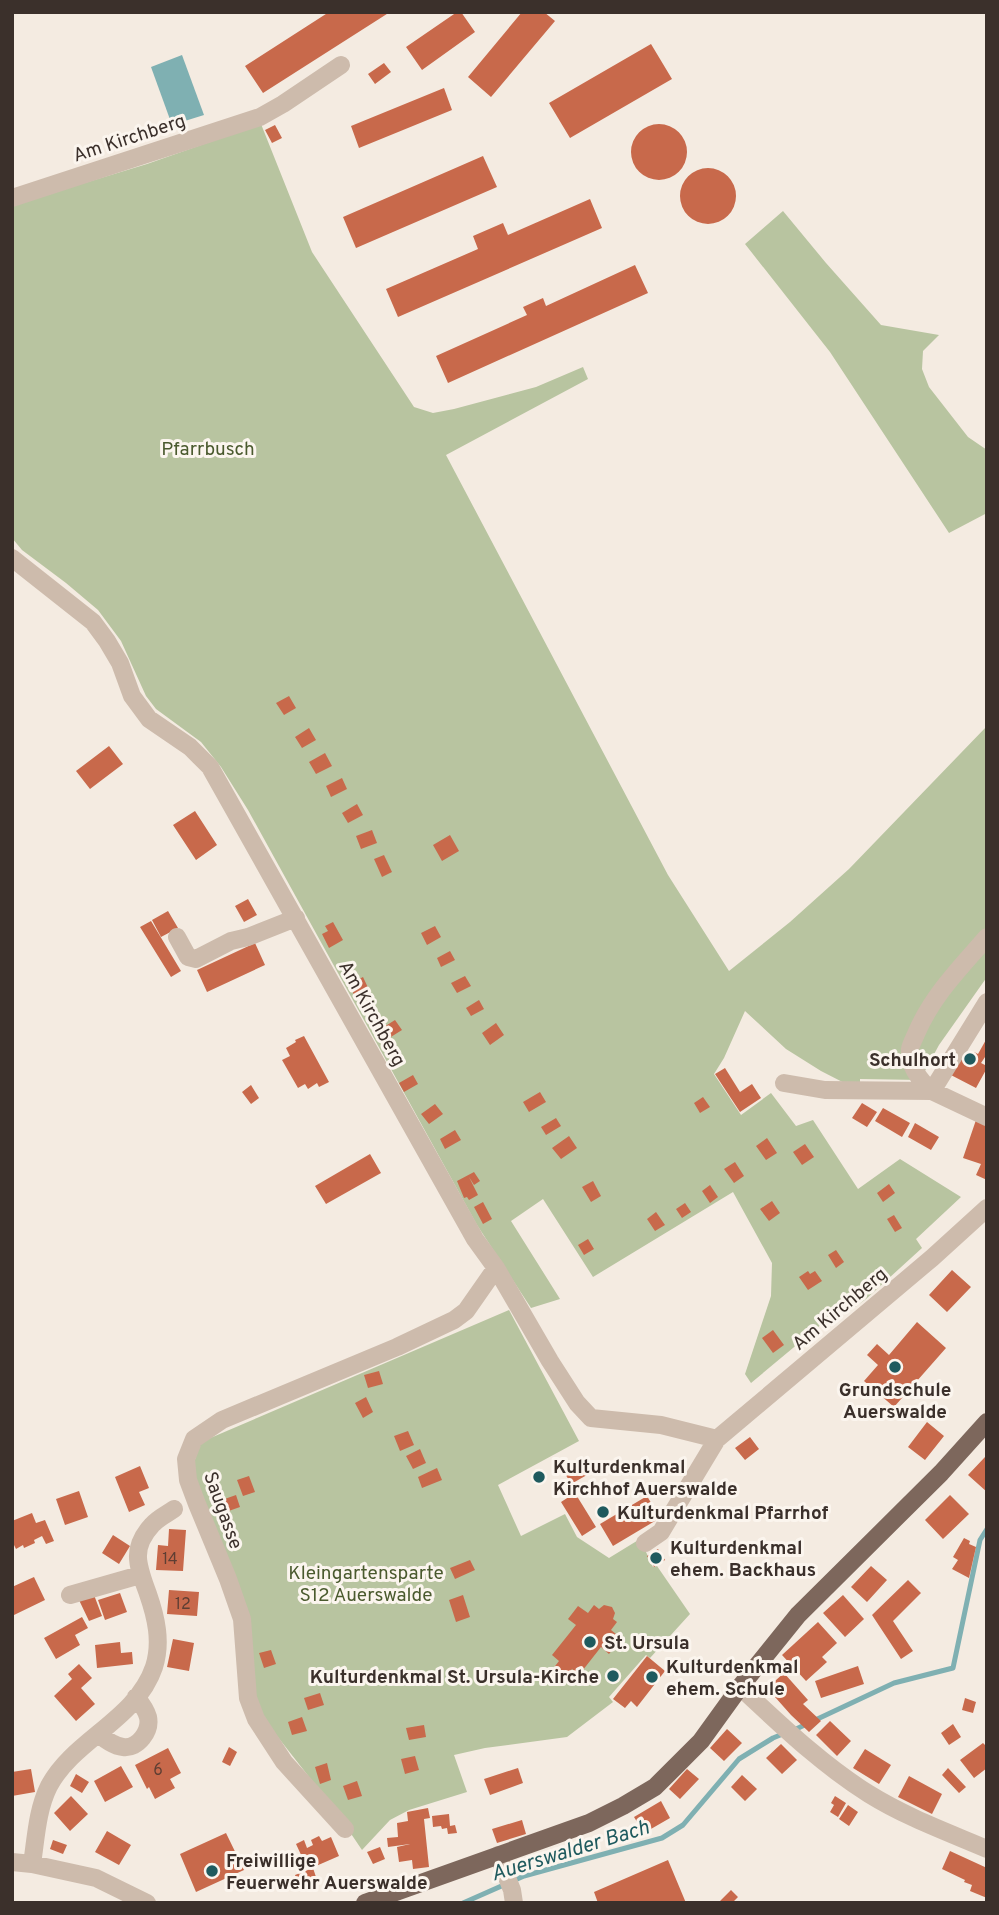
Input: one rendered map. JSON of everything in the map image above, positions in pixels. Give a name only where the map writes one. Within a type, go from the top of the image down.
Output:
[{"type":"main road","points":[[377,1901],[589,1823],[654,1787],[701,1741],[740,1687],[799,1615],[948,1466],[987,1422]]},
{"type":"street","name":"Am Kirchberg","points":[[12,198],[260,117],[341,65]]},
{"type":"street","name":"Am Kirchberg","points":[[12,558],[93,622],[120,663],[132,696],[149,719],[190,747],[210,767],[475,1239],[496,1268],[577,1403],[592,1418],[660,1425],[717,1438]]},
{"type":"street","points":[[177,937],[188,957],[196,959],[231,941],[296,918]]},
{"type":"street","points":[[987,937],[937,995],[910,1048],[912,1068],[932,1091],[987,1118]]},
{"type":"street","points":[[932,1091],[987,1002]]},
{"type":"street","points":[[784,1083],[825,1090],[932,1091]]},
{"type":"street","name":"Am Kirchberg","points":[[645,1542],[661,1532],[717,1438],[932,1258],[987,1208]]},
{"type":"street","name":"Saugasse","points":[[345,1829],[284,1762],[256,1719],[248,1698],[242,1619],[188,1480],[186,1459],[194,1439],[222,1420],[397,1347],[451,1321],[466,1311],[496,1268]]},
{"type":"street","points":[[32,1864],[42,1802],[50,1784],[68,1762],[136,1697],[148,1682],[155,1665],[158,1645],[155,1619],[140,1575],[137,1556],[145,1534],[155,1522],[174,1509]]},
{"type":"street","points":[[69,1595],[140,1575]]},
{"type":"street","points":[[740,1687],[818,1758],[880,1800],[915,1819],[987,1849]]},
{"type":"street","points":[[98,1734],[116,1745],[134,1746],[149,1726],[148,1715],[136,1697]]},
{"type":"street","points":[[498,1855],[511,1888]]},
{"type":"street","points":[[12,1862],[96,1878],[147,1903]]},
{"type":"green space","name":"Pfarrbusch","points":[[261,124],[312,252],[414,407],[433,413],[454,409],[536,387],[583,367],[588,379],[446,455],[668,875],[729,971],[790,922],[849,869],[987,726],[987,977],[939,1045],[920,1080],[860,1079],[860,1091],[786,1049],[745,1011],[714,1074],[741,1115],[771,1093],[796,1126],[813,1120],[858,1189],[900,1159],[961,1197],[916,1239],[922,1248],[866,1299],[847,1313],[835,1313],[751,1383],[745,1374],[771,1296],[772,1263],[733,1192],[593,1277],[543,1199],[511,1221],[560,1299],[531,1308],[477,1225],[248,810],[221,767],[201,742],[156,709],[146,696],[121,641],[98,610],[22,550],[12,538],[12,205],[147,164]]},
{"type":"green space","points":[[783,211],[881,325],[939,335],[923,351],[922,369],[929,387],[968,437],[987,450],[987,513],[949,533],[830,352],[745,244]]},
{"type":"green space","name":"Kleingartensparte S12 Auerswalde","points":[[509,1310],[579,1441],[498,1485],[521,1536],[565,1514],[577,1537],[609,1558],[640,1539],[653,1567],[657,1566],[690,1614],[650,1658],[646,1655],[609,1697],[613,1702],[567,1737],[454,1755],[467,1792],[409,1810],[390,1820],[362,1850],[335,1810],[266,1722],[252,1695],[249,1641],[191,1471],[201,1442]]},
{"type":"water","points":[[182,55],[204,115],[172,125],[151,67]]},
{"type":"building","points":[[329,12],[390,12],[263,93],[245,66]]},
{"type":"building","points":[[457,12],[461,12],[475,32],[422,70],[406,47]]},
{"type":"building","points":[[522,12],[544,12],[555,21],[491,97],[468,77]]},
{"type":"building","points":[[651,44],[672,79],[570,138],[549,103]]},
{"type":"building","points":[[384,63],[391,72],[375,84],[368,74]]},
{"type":"building","points":[[444,88],[452,110],[359,148],[351,126]]},
{"type":"building","points":[[654,124],[664,124],[679,132],[685,141],[685,163],[679,172],[664,180],[654,180],[636,168],[631,157],[631,147],[643,129]]},
{"type":"building","points":[[275,125],[282,138],[272,143],[265,130]]},
{"type":"building","points":[[483,156],[497,187],[356,248],[343,217]]},
{"type":"building","points":[[702,168],[714,168],[728,176],[736,190],[734,207],[728,216],[714,224],[702,224],[685,212],[680,202],[680,190],[692,173]]},
{"type":"building","points":[[590,199],[602,228],[398,317],[386,289],[478,249],[473,236],[503,223],[508,235]]},
{"type":"building","points":[[635,265],[648,293],[448,383],[436,356],[527,315],[523,307],[543,298],[546,306]]},
{"type":"building","points":[[289,696],[296,708],[284,715],[276,703]]},
{"type":"building","points":[[309,728],[316,740],[302,748],[295,737]]},
{"type":"building","points":[[109,746],[123,764],[90,789],[76,771]]},
{"type":"building","points":[[325,753],[332,766],[316,774],[309,762]]},
{"type":"building","points":[[342,778],[347,789],[331,797],[326,786]]},
{"type":"building","points":[[357,804],[363,815],[348,823],[342,813]]},
{"type":"building","points":[[195,811],[217,845],[196,860],[173,825]]},
{"type":"building","points":[[372,830],[377,843],[361,849],[356,836]]},
{"type":"building","points":[[450,835],[459,851],[442,861],[433,845]]},
{"type":"building","points":[[384,855],[392,872],[382,877],[374,859]]},
{"type":"building","points":[[248,899],[257,915],[244,922],[235,906]]},
{"type":"building","points":[[168,911],[178,928],[161,937],[152,920]]},
{"type":"building","points":[[151,921],[181,971],[171,977],[140,927]]},
{"type":"building","points":[[333,922],[343,940],[329,948],[322,934],[328,931],[325,926]]},
{"type":"building","points":[[435,926],[441,937],[427,945],[421,933]]},
{"type":"building","points":[[255,943],[265,965],[207,992],[197,970]]},
{"type":"building","points":[[450,951],[455,960],[441,967],[437,958]]},
{"type":"building","points":[[465,976],[471,986],[457,993],[451,983]]},
{"type":"building","points":[[363,977],[370,992],[356,999],[349,984]]},
{"type":"building","points":[[479,1000],[484,1009],[471,1016],[466,1008]]},
{"type":"building","points":[[395,1020],[402,1030],[386,1040],[379,1030]]},
{"type":"building","points":[[496,1023],[504,1035],[490,1045],[482,1033]]},
{"type":"building","points":[[304,1036],[329,1082],[319,1087],[317,1083],[308,1089],[305,1084],[298,1088],[282,1060],[290,1056],[286,1048]]},
{"type":"building","name":"Schulhort","points":[[987,1038],[987,1054],[981,1063],[987,1068],[976,1088],[949,1074],[962,1050],[972,1055],[974,1052],[978,1054]]},
{"type":"building","points":[[725,1068],[740,1092],[752,1084],[761,1098],[740,1112],[715,1074]]},
{"type":"building","points":[[413,1075],[418,1084],[404,1092],[399,1083]]},
{"type":"building","points":[[251,1085],[259,1098],[251,1104],[242,1092]]},
{"type":"building","points":[[540,1092],[546,1102],[529,1112],[523,1102]]},
{"type":"building","points":[[703,1097],[710,1107],[700,1113],[694,1103]]},
{"type":"building","points":[[862,1103],[877,1112],[867,1127],[852,1118]]},
{"type":"building","points":[[435,1104],[443,1114],[429,1124],[421,1114]]},
{"type":"building","points":[[883,1108],[910,1123],[902,1137],[875,1121]]},
{"type":"building","points":[[556,1118],[561,1126],[546,1135],[541,1127]]},
{"type":"building","points":[[976,1120],[987,1125],[987,1180],[976,1175],[981,1164],[963,1158]]},
{"type":"building","points":[[915,1123],[939,1137],[931,1150],[908,1137]]},
{"type":"building","points":[[455,1130],[461,1140],[445,1149],[440,1139]]},
{"type":"building","points":[[569,1136],[577,1148],[561,1159],[552,1148]]},
{"type":"building","points":[[767,1138],[777,1153],[766,1160],[756,1146]]},
{"type":"building","points":[[805,1144],[814,1157],[802,1165],[793,1152]]},
{"type":"building","points":[[370,1154],[381,1173],[326,1204],[315,1186]]},
{"type":"building","points":[[735,1162],[744,1176],[734,1183],[724,1169]]},
{"type":"building","points":[[474,1172],[480,1181],[474,1185],[469,1177],[478,1195],[469,1200],[464,1198],[457,1181]]},
{"type":"building","points":[[593,1181],[601,1196],[591,1202],[582,1187]]},
{"type":"building","points":[[889,1184],[895,1193],[883,1202],[877,1193]]},
{"type":"building","points":[[710,1185],[718,1197],[710,1203],[702,1191]]},
{"type":"building","points":[[772,1201],[780,1213],[769,1221],[760,1209]]},
{"type":"building","points":[[483,1202],[492,1219],[483,1224],[474,1207]]},
{"type":"building","points":[[685,1203],[691,1212],[682,1218],[676,1209]]},
{"type":"building","points":[[656,1212],[665,1225],[655,1231],[647,1219]]},
{"type":"building","points":[[894,1215],[902,1228],[895,1232],[887,1219]]},
{"type":"building","points":[[588,1239],[594,1249],[584,1255],[578,1245]]},
{"type":"building","points":[[836,1250],[844,1262],[836,1268],[828,1255]]},
{"type":"building","points":[[952,1270],[971,1287],[947,1312],[929,1295]]},
{"type":"building","points":[[808,1271],[810,1274],[815,1271],[822,1281],[808,1290],[799,1277]]},
{"type":"building","points":[[917,1322],[946,1348],[894,1407],[864,1381],[878,1365],[867,1355],[877,1344],[889,1355]]},
{"type":"building","points":[[773,1330],[784,1345],[773,1353],[762,1338]]},
{"type":"building","points":[[379,1371],[383,1384],[368,1388],[364,1375]]},
{"type":"building","points":[[366,1397],[373,1412],[363,1418],[355,1403]]},
{"type":"building","points":[[927,1422],[944,1436],[925,1460],[908,1447]]},
{"type":"building","points":[[408,1431],[414,1445],[400,1451],[394,1436]]},
{"type":"building","points":[[750,1437],[759,1449],[745,1460],[735,1448]]},
{"type":"building","points":[[420,1449],[426,1463],[413,1469],[406,1456]]},
{"type":"building","points":[[585,1457],[594,1471],[571,1484],[563,1470]]},
{"type":"building","points":[[985,1457],[987,1459],[987,1492],[968,1475]]},
{"type":"building","points":[[140,1466],[149,1488],[139,1492],[145,1505],[129,1512],[115,1477]]},
{"type":"building","points":[[437,1468],[442,1480],[422,1488],[418,1477]]},
{"type":"building","points":[[249,1476],[255,1492],[243,1496],[237,1480]]},
{"type":"building","points":[[79,1491],[88,1517],[65,1525],[56,1499]]},
{"type":"building","points":[[575,1493],[596,1527],[582,1536],[561,1502]]},
{"type":"building","points":[[236,1495],[240,1507],[223,1513],[219,1501]]},
{"type":"building","points":[[950,1495],[969,1514],[943,1539],[925,1520]]},
{"type":"building","points":[[647,1496],[660,1518],[613,1546],[600,1524]]},
{"type":"building","points":[[32,1513],[36,1523],[45,1520],[54,1541],[46,1544],[42,1536],[34,1540],[35,1543],[16,1549],[12,1541],[12,1521]]},
{"type":"building","points":[[169,1529],[186,1530],[183,1571],[156,1570],[158,1545],[168,1546]]},
{"type":"building","points":[[113,1535],[130,1546],[119,1564],[102,1553]]},
{"type":"building","points":[[964,1538],[976,1547],[969,1578],[952,1569],[958,1560],[953,1557]]},
{"type":"building","name":"Kulturdenkmal ehem. Backhaus","points":[[658,1549],[665,1560],[654,1567],[647,1556]]},
{"type":"building","points":[[470,1560],[475,1570],[455,1579],[450,1568]]},
{"type":"building","points":[[871,1566],[887,1580],[867,1602],[851,1587]]},
{"type":"building","points":[[34,1577],[45,1600],[14,1615],[12,1587]]},
{"type":"building","points":[[908,1580],[921,1593],[893,1621],[913,1651],[901,1659],[872,1615]]},
{"type":"building","points":[[169,1590],[199,1592],[197,1616],[167,1614]]},
{"type":"building","points":[[120,1593],[127,1612],[105,1620],[98,1600]]},
{"type":"building","points":[[94,1595],[102,1616],[89,1621],[79,1600]]},
{"type":"building","points":[[463,1595],[470,1617],[456,1622],[449,1600]]},
{"type":"building","points":[[843,1595],[864,1619],[845,1637],[823,1613]]},
{"type":"building","name":"St. Ursula","points":[[594,1605],[599,1609],[604,1605],[612,1607],[615,1613],[613,1619],[617,1622],[611,1630],[621,1638],[609,1654],[601,1647],[579,1675],[572,1669],[564,1680],[552,1670],[559,1661],[552,1655],[576,1625],[568,1619],[578,1606],[588,1613]]},
{"type":"building","points":[[82,1617],[88,1628],[75,1635],[80,1645],[56,1659],[44,1638]]},
{"type":"building","points":[[818,1622],[837,1643],[822,1657],[827,1662],[806,1681],[782,1655]]},
{"type":"building","points":[[173,1639],[194,1643],[189,1671],[167,1667]]},
{"type":"building","points":[[120,1642],[121,1653],[132,1652],[133,1664],[97,1668],[95,1645]]},
{"type":"building","points":[[271,1650],[276,1664],[264,1668],[259,1653]]},
{"type":"building","points":[[647,1656],[665,1671],[637,1707],[631,1701],[625,1708],[613,1699]]},
{"type":"building","points":[[79,1664],[92,1678],[81,1688],[95,1704],[76,1721],[54,1696],[72,1679],[68,1674]]},
{"type":"building","points":[[858,1666],[864,1684],[821,1698],[815,1681]]},
{"type":"building","points":[[784,1673],[808,1700],[803,1704],[821,1721],[809,1732],[767,1688]]},
{"type":"building","points":[[320,1693],[324,1705],[308,1710],[304,1698]]},
{"type":"building","points":[[965,1698],[976,1702],[973,1713],[962,1710]]},
{"type":"building","points":[[302,1717],[307,1731],[292,1735],[288,1722]]},
{"type":"building","points":[[830,1721],[851,1741],[837,1756],[816,1735]]},
{"type":"building","points":[[953,1724],[961,1737],[949,1745],[941,1733]]},
{"type":"building","points":[[424,1725],[426,1737],[409,1740],[406,1728]]},
{"type":"building","points":[[727,1729],[742,1743],[724,1761],[710,1748]]},
{"type":"building","points":[[983,1743],[987,1747],[987,1768],[974,1778],[960,1760]]},
{"type":"building","points":[[781,1744],[797,1760],[782,1774],[766,1758]]},
{"type":"building","points":[[229,1747],[237,1752],[230,1766],[222,1762]]},
{"type":"building","points":[[168,1748],[181,1773],[170,1779],[175,1788],[155,1799],[135,1765]]},
{"type":"building","points":[[865,1749],[891,1765],[879,1784],[853,1768]]},
{"type":"building","points":[[415,1756],[419,1770],[405,1774],[401,1759]]},
{"type":"building","points":[[327,1763],[331,1780],[320,1784],[315,1767]]},
{"type":"building","points":[[121,1766],[133,1787],[105,1802],[94,1781]]},
{"type":"building","points":[[518,1768],[523,1783],[490,1795],[484,1779]]},
{"type":"building","points":[[948,1768],[966,1787],[959,1793],[942,1775]]},
{"type":"building","points":[[31,1769],[35,1792],[12,1796],[12,1772]]},
{"type":"building","points":[[687,1769],[699,1779],[680,1799],[669,1789]]},
{"type":"building","points":[[76,1774],[89,1782],[82,1793],[70,1786]]},
{"type":"building","points":[[742,1775],[757,1789],[745,1801],[731,1787]]},
{"type":"building","points":[[909,1776],[942,1794],[932,1814],[898,1797]]},
{"type":"building","points":[[357,1781],[362,1796],[348,1800],[343,1786]]},
{"type":"building","points":[[71,1796],[88,1814],[70,1831],[54,1813]]},
{"type":"building","points":[[835,1796],[846,1803],[838,1817],[830,1812]]},
{"type":"building","points":[[661,1801],[670,1818],[644,1833],[634,1817]]},
{"type":"building","points":[[848,1805],[858,1812],[849,1826],[839,1819]]},
{"type":"building","points":[[428,1808],[430,1818],[424,1819],[429,1867],[413,1869],[412,1860],[399,1862],[397,1847],[410,1844],[388,1847],[387,1838],[398,1837],[397,1823],[408,1821],[407,1812]]},
{"type":"building","points":[[449,1814],[450,1826],[455,1825],[457,1833],[448,1834],[447,1828],[433,1827],[432,1816]]},
{"type":"building","points":[[522,1820],[526,1834],[497,1843],[492,1829]]},
{"type":"building","points":[[107,1831],[131,1845],[119,1865],[95,1852]]},
{"type":"building","points":[[226,1833],[244,1870],[196,1892],[180,1854]]},
{"type":"building","points":[[319,1836],[322,1841],[331,1837],[339,1856],[316,1866],[311,1855],[303,1859],[296,1844],[304,1840],[307,1848],[313,1845],[311,1840]]},
{"type":"building","points":[[53,1840],[67,1845],[63,1854],[50,1849]]},
{"type":"building","points":[[380,1847],[385,1859],[373,1864],[367,1852]]},
{"type":"building","points":[[950,1851],[987,1868],[987,1898],[970,1891],[972,1885],[942,1869]]},
{"type":"building","points":[[668,1860],[686,1903],[598,1903],[594,1892]]},
{"type":"building","points":[[313,1868],[317,1880],[299,1887],[295,1875]]},
{"type":"building","points":[[731,1890],[738,1897],[732,1903],[718,1903]]},
{"type":"waterway","name":"Auerswalder Bach","points":[[794,1730],[894,1683],[953,1668],[980,1540],[987,1529]]},
{"type":"waterway","name":"Auerswalder Bach","points":[[463,1903],[524,1876],[662,1838],[683,1825],[739,1759],[785,1733]]},
{"type":"place","name":"Schulhort","points":[[970,1059]]},
{"type":"place","name":"Grundschule Auerswalde","points":[[895,1367]]},
{"type":"place","name":"Kulturdenkmal Kirchhof Auerswalde","points":[[539,1477]]},
{"type":"place","name":"Kulturdenkmal Pfarrhof","points":[[603,1512]]},
{"type":"place","name":"Kulturdenkmal ehem. Backhaus","points":[[656,1558]]},
{"type":"place","name":"St. Ursula","points":[[590,1642]]},
{"type":"place","name":"Kulturdenkmal St. Ursula-Kirche","points":[[613,1676]]},
{"type":"place","name":"Kulturdenkmal ehem. Schule","points":[[652,1677]]},
{"type":"place","name":"Freiwillige Feuerwehr Auerswalde","points":[[212,1871]]}]
